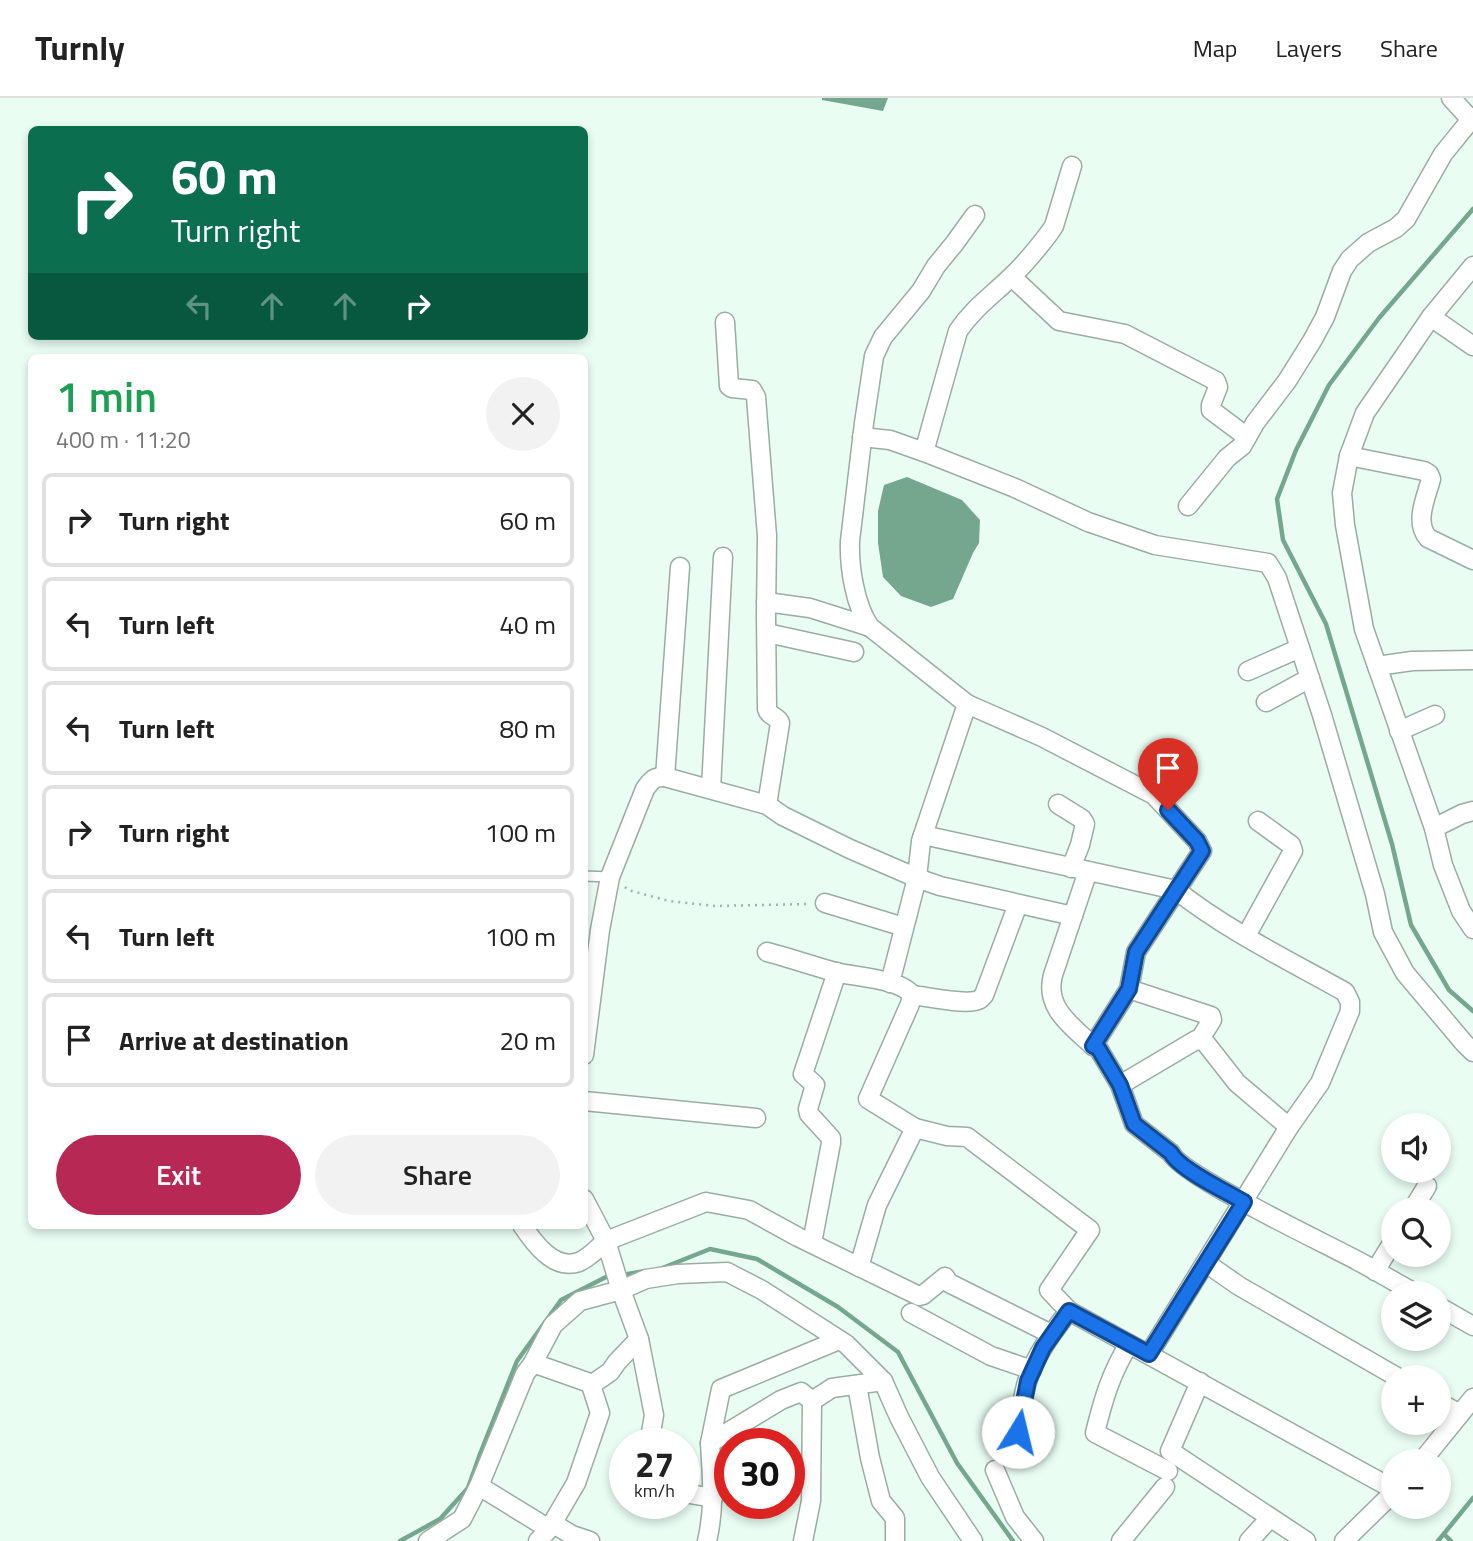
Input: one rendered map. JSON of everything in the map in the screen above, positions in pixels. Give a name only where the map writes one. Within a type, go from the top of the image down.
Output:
[{"type":"street","points":[[1188,506],[1227,458],[1242,446],[1312,341],[1325,317],[1342,271],[1350,259],[1368,243],[1396,228],[1406,219],[1443,155],[1473,120],[1451,98]]},
{"type":"street","points":[[924,452],[962,324],[1012,277],[1054,226],[1072,166]]},
{"type":"street","points":[[975,215],[936,266],[921,291],[883,337],[874,356],[870,375],[875,438],[850,541],[849,556],[858,600],[870,627],[967,704],[1042,737],[1154,795],[1197,841],[1202,851],[1136,952],[1129,989],[1093,1046]]},
{"type":"street","points":[[1473,266],[1431,317],[1365,413],[1349,456],[1342,493],[1345,525],[1364,629],[1434,828],[1443,865],[1461,911],[1473,929]]},
{"type":"street","points":[[1012,277],[1059,321],[1125,334],[1216,381],[1218,387],[1211,411],[1247,437]]},
{"type":"street","points":[[1431,317],[1473,346]]},
{"type":"street","points":[[725,322],[729,386],[752,390],[756,397],[767,526],[767,709],[780,723],[767,805]]},
{"type":"street","points":[[875,438],[924,452],[1015,488],[1088,522],[1155,545],[1268,563],[1277,579],[1310,678],[1375,894],[1383,932],[1405,973],[1473,1052]]},
{"type":"street","points":[[1349,456],[1429,474],[1431,479],[1420,523],[1423,532],[1428,538],[1473,560]]},
{"type":"street","points":[[711,789],[723,557]]},
{"type":"street","points":[[665,777],[680,566]]},
{"type":"street","points":[[766,602],[810,608],[870,627]]},
{"type":"street","points":[[767,633],[854,652]]},
{"type":"street","points":[[1248,671],[1300,648]]},
{"type":"street","points":[[1377,666],[1412,661],[1473,660]]},
{"type":"street","points":[[1266,702],[1310,678]]},
{"type":"street","points":[[890,983],[917,878],[923,835],[967,704]]},
{"type":"street","points":[[1399,731],[1435,715]]},
{"type":"street","points":[[588,1024],[610,877],[645,789],[652,779],[658,776],[767,805],[783,816],[850,849],[940,887],[1073,916]]},
{"type":"street","points":[[1058,804],[1082,819],[1085,824],[1080,845],[1073,916],[1051,982],[1052,995],[1058,1011],[1098,1048],[1120,1085],[1134,1124],[1171,1153],[1174,1159],[1206,1181],[1393,1281]]},
{"type":"street","points":[[1434,828],[1473,811]]},
{"type":"street","points":[[1246,936],[1293,851],[1291,845],[1258,821]]},
{"type":"street","points":[[923,835],[1176,890],[1195,905],[1246,936],[1345,992],[1350,1002],[1348,1018],[1320,1083],[1289,1127],[1149,1354]]},
{"type":"street","points":[[825,904],[904,927]]},
{"type":"street","points":[[767,952],[837,972],[890,983],[908,990],[912,995],[973,1002],[984,995],[1018,904]]},
{"type":"street","points":[[812,1243],[831,1138],[809,1114],[815,1085],[803,1074],[837,972]]},
{"type":"street","points":[[1129,989],[1211,1016],[1212,1020],[1200,1040]]},
{"type":"street","points":[[912,995],[868,1099],[915,1128],[947,1136],[967,1137],[1090,1230],[1049,1290],[1069,1311],[1381,1484]]},
{"type":"street","points":[[1120,1085],[1200,1040],[1204,1041],[1237,1083],[1289,1127]]},
{"type":"street","points":[[588,1101],[756,1118]]},
{"type":"street","points":[[859,1267],[877,1205],[915,1128]]},
{"type":"street","points":[[1420,1197],[1427,1186]]},
{"type":"street","points":[[525,1229],[533,1241],[555,1261],[570,1264],[582,1261],[606,1241],[706,1202],[749,1210],[919,1296],[945,1277],[948,1283],[1051,1334]]},
{"type":"street","points":[[588,1207],[606,1241],[639,1339],[654,1415],[652,1428]]},
{"type":"street","points":[[1375,1271],[1381,1261]]},
{"type":"street","points":[[1206,1263],[1239,1286],[1381,1368]]},
{"type":"street","points":[[428,1541],[462,1519],[479,1486],[524,1374],[533,1363],[553,1325],[580,1301],[621,1290],[646,1279],[678,1274],[727,1272],[762,1290],[846,1344],[883,1381],[930,1477],[973,1541]]},
{"type":"street","points":[[1014,1458],[1022,1406],[1032,1370],[1051,1334],[1069,1311]]},
{"type":"street","points":[[911,1312],[991,1356],[1032,1370]]},
{"type":"street","points":[[1451,1314],[1473,1326]]},
{"type":"street","points":[[591,1385],[610,1372],[639,1339]]},
{"type":"street","points":[[707,1541],[712,1521],[713,1498],[710,1443],[721,1389],[839,1340]]},
{"type":"street","points":[[1121,1541],[1166,1479],[1095,1433],[1103,1400],[1129,1343]]},
{"type":"street","points":[[533,1363],[587,1382],[591,1385],[600,1413],[576,1483],[546,1531]]},
{"type":"street","points":[[812,1401],[832,1388],[883,1381]]},
{"type":"street","points":[[1200,1382],[1170,1451],[1306,1541]]},
{"type":"street","points":[[858,1385],[870,1458],[881,1501],[895,1518],[895,1541]]},
{"type":"street","points":[[710,1443],[781,1400],[802,1392],[812,1401],[811,1501],[803,1541]]},
{"type":"street","points":[[1432,1449],[1473,1398]]},
{"type":"street","points":[[1451,1409],[1460,1414]]},
{"type":"street","points":[[995,1470],[1015,1517],[1034,1541]]},
{"type":"street","points":[[479,1486],[546,1531],[590,1541]]},
{"type":"street","points":[[700,1496],[713,1498]]},
{"type":"street","points":[[1345,1541],[1381,1504]]},
{"type":"street","points":[[1249,1541],[1270,1518]]},
{"type":"street","points":[[441,1541],[464,1528]]},
{"type":"lane","points":[[588,876],[610,877]]},
{"type":"path","points":[[610,877],[628,890],[669,901],[716,906],[825,904]]},
{"type":"shaded area","points":[[822,98],[888,98],[883,111]]},
{"type":"shaded area","points":[[907,477],[962,500],[980,520],[979,543],[953,599],[931,607],[901,596],[883,577],[878,543],[878,511],[884,485]]},
{"type":"waterway","points":[[1473,209],[1379,318],[1329,385],[1296,450],[1277,499],[1283,540],[1326,624],[1392,844],[1411,925],[1449,990],[1473,1011]]},
{"type":"waterway","points":[[660,1269],[710,1249],[757,1259],[838,1307],[898,1352],[957,1463],[1013,1541]]},
{"type":"waterway","points":[[622,1275],[645,1271]]},
{"type":"waterway","points":[[400,1541],[440,1519],[468,1488],[517,1361],[561,1300],[606,1277],[614,1276]]},
{"type":"waterway","points":[[1438,1541],[1473,1498]]},
{"type":"waterway","points":[[1444,1534],[1451,1541]]},
{"type":"route","points":[[1018,1432],[1028,1381],[1051,1334],[1069,1311],[1149,1354],[1244,1202],[1174,1159],[1171,1153],[1134,1124],[1120,1085],[1098,1048],[1093,1046],[1129,989],[1136,952],[1202,851],[1197,841],[1168,810]]}]
